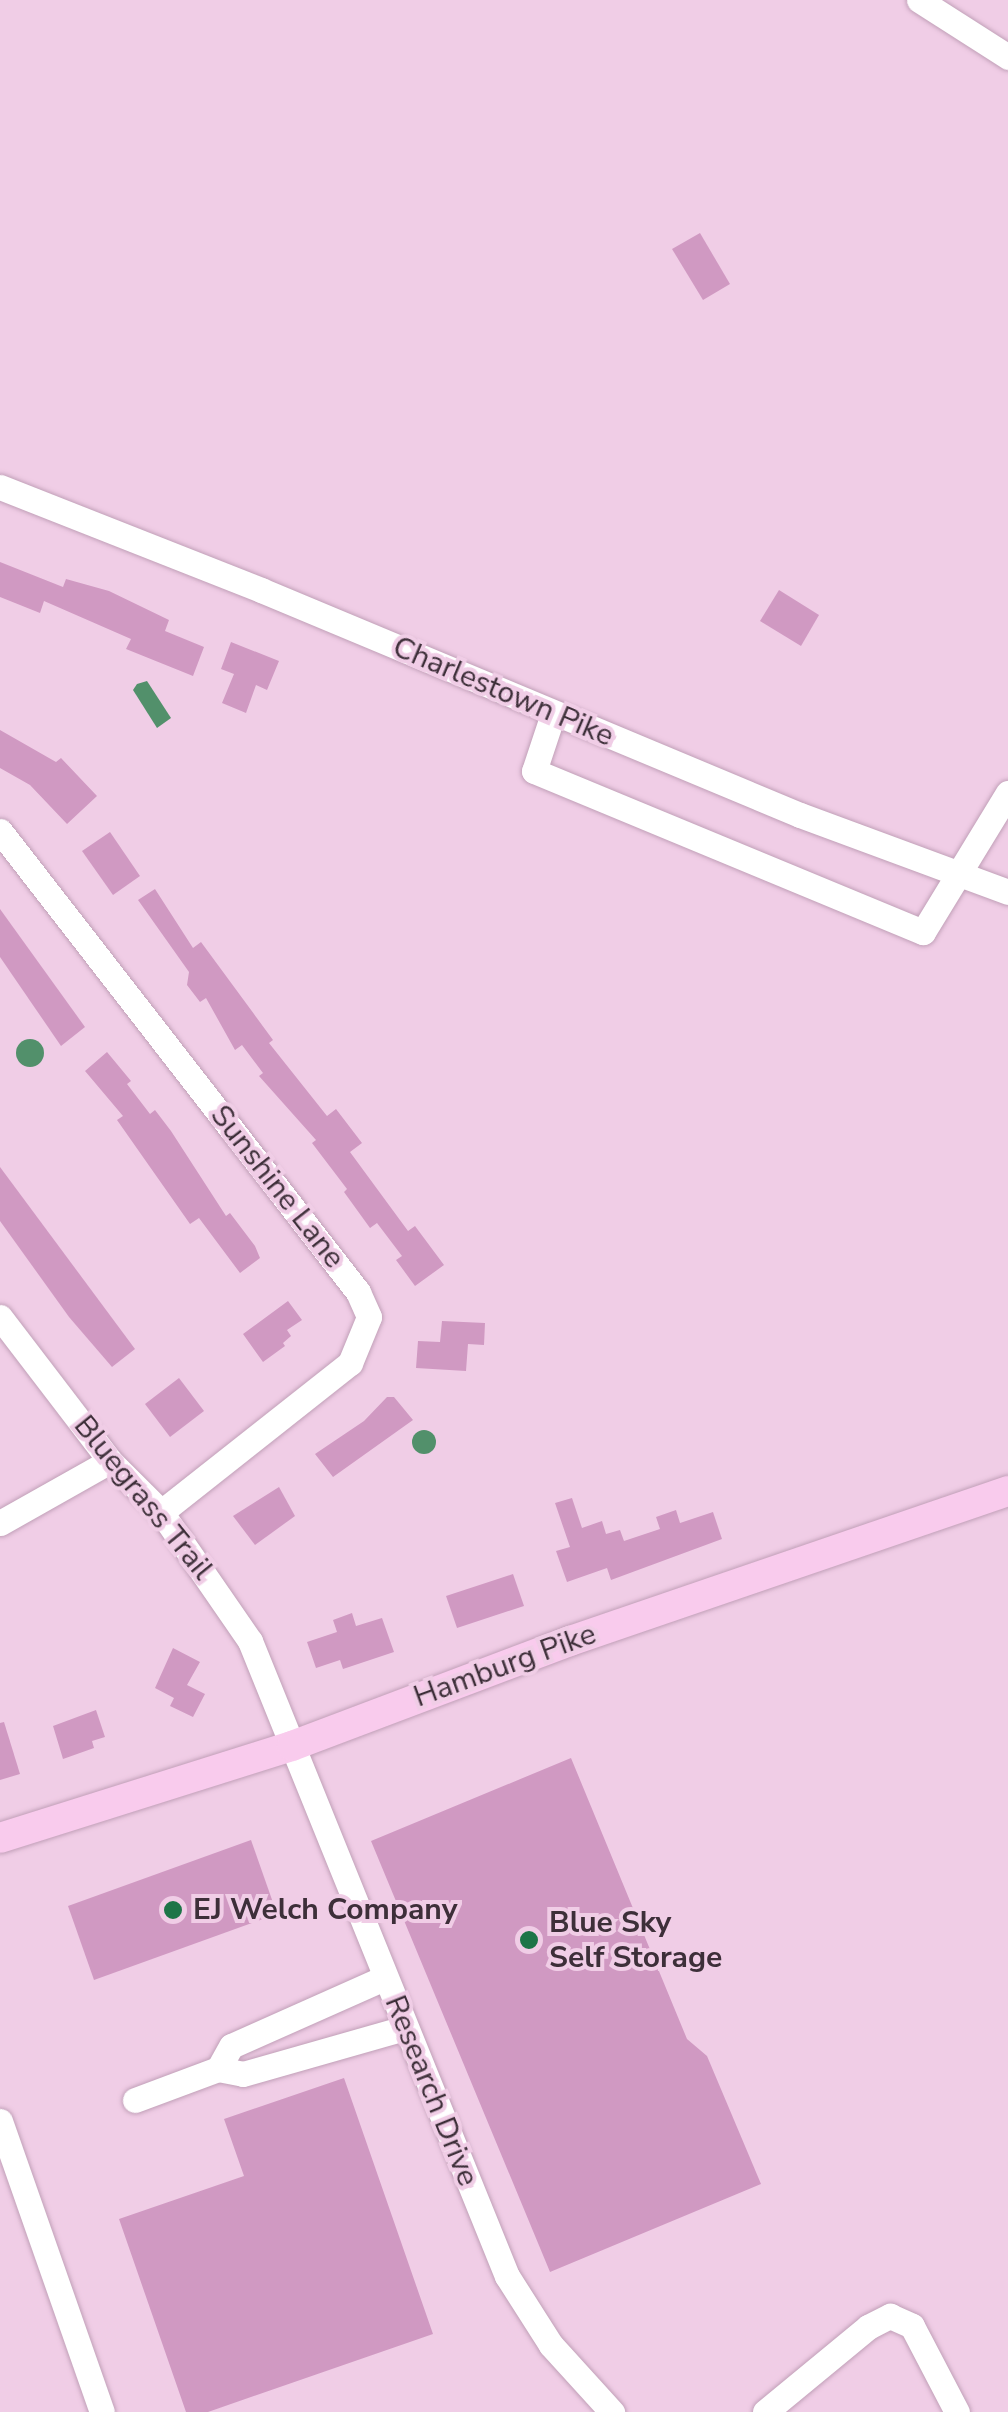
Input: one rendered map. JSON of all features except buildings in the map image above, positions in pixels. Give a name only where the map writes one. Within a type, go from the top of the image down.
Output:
[{"type":"main road","name":"Hamburg Pike","points":[[0,1838],[292,1746],[570,1641],[1008,1491]]},
{"type":"street","points":[[918,0],[1008,57]]},
{"type":"street","name":"Charlestown Pike","points":[[0,487],[261,590],[800,815],[1008,892]]},
{"type":"street","points":[[553,714],[534,771],[923,932],[1008,794]]},
{"type":"street","name":"Sunshine Lane","points":[[0,831],[358,1292],[369,1317],[350,1363],[162,1512]]},
{"type":"street","name":"Bluegrass Trail","points":[[0,1317],[110,1461],[162,1512],[250,1641],[292,1746]]},
{"type":"street","points":[[0,1523],[110,1461]]},
{"type":"street","name":"Research Drive","points":[[292,1746],[507,2276],[551,2345],[612,2412]]},
{"type":"street","points":[[218,2069],[231,2046],[384,1978]]},
{"type":"street","points":[[135,2100],[218,2069],[242,2074],[404,2028]]},
{"type":"street","points":[[0,2120],[102,2412]]},
{"type":"street","points":[[765,2412],[868,2327],[890,2316],[912,2326],[957,2412]]},
{"type":"shaded area","points":[[147,681],[171,718],[157,728],[133,690]]},
{"type":"shaded area","points":[[30,1039],[40,1043],[44,1053],[40,1063],[30,1067],[20,1063],[16,1053],[20,1043]]},
{"type":"shaded area","points":[[424,1430],[433,1433],[433,1451],[424,1454],[415,1451],[412,1442],[415,1433]]},
{"type":"place","name":"EJ Welch Company","points":[[173,1910]]},
{"type":"place","name":"Blue Sky Self Storage","points":[[529,1940]]}]
